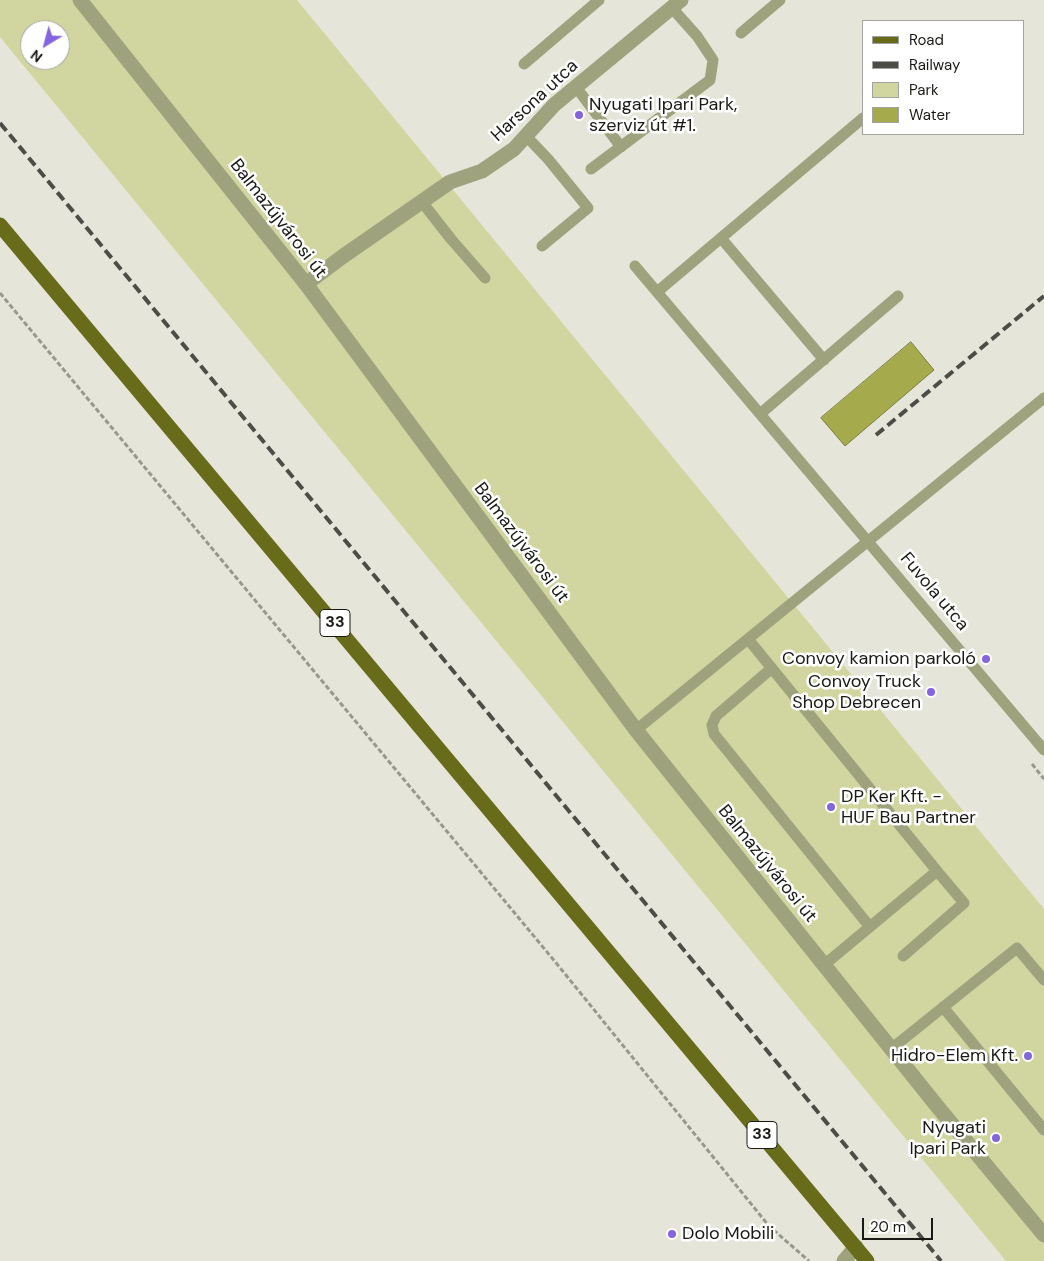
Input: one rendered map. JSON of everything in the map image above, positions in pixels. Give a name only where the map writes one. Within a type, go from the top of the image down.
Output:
[{"type":"main road","name":"33","points":[[0,224],[867,1261]]},
{"type":"street","name":"Balmazújvárosi út","points":[[80,0],[306,284],[636,730],[937,1106],[1041,1231]]},
{"type":"street","name":"Harsona utca","points":[[306,284],[450,182],[482,172],[514,149],[554,105],[676,4]]},
{"type":"street","points":[[844,1261],[856,1247]]},
{"type":"lane","points":[[524,64],[599,0]]},
{"type":"lane","points":[[741,33],[780,0]]},
{"type":"lane","points":[[591,169],[710,80],[713,60],[676,4]]},
{"type":"lane","points":[[576,87],[621,147]]},
{"type":"lane","points":[[657,292],[862,119]]},
{"type":"lane","points":[[526,136],[548,159],[588,208],[542,246]]},
{"type":"lane","points":[[422,202],[485,278]]},
{"type":"lane","points":[[720,238],[824,360]]},
{"type":"lane","name":"Fuvola utca","points":[[635,266],[1044,750]]},
{"type":"lane","points":[[760,414],[898,296]]},
{"type":"lane","points":[[636,730],[1044,398]]},
{"type":"lane","points":[[748,639],[964,903],[903,956]]},
{"type":"lane","points":[[772,668],[716,716],[712,725],[714,734],[870,927]]},
{"type":"lane","points":[[824,965],[937,871]]},
{"type":"lane","points":[[891,1049],[1017,948],[1044,980]]},
{"type":"lane","points":[[943,1007],[1044,1130]]},
{"type":"path","points":[[0,293],[446,829],[769,1226],[809,1261]]},
{"type":"path","points":[[929,661],[939,653]]},
{"type":"green space","points":[[0,0],[297,0],[1044,909],[1044,1261],[1006,1261],[27,70],[70,70],[70,20],[20,20],[20,61],[0,37]]},
{"type":"water","points":[[911,342],[934,370],[845,446],[821,418]]},
{"type":"railway","points":[[0,123],[941,1261]]},
{"type":"railway","points":[[876,435],[1044,296]]},
{"type":"place","name":"Nyugati Ipari Park, szerviz út #1.","points":[[579,115]]},
{"type":"place","name":"Convoy kamion parkoló","points":[[986,659]]},
{"type":"place","name":"Convoy Truck Shop Debrecen","points":[[931,692]]},
{"type":"place","name":"DP Ker Kft. - HUF Bau Partner","points":[[831,807]]},
{"type":"place","name":"Hidro-Elem Kft.","points":[[1028,1056]]},
{"type":"place","name":"Nyugati Ipari Park","points":[[996,1138]]},
{"type":"place","name":"Dolo Mobili","points":[[672,1234]]}]
